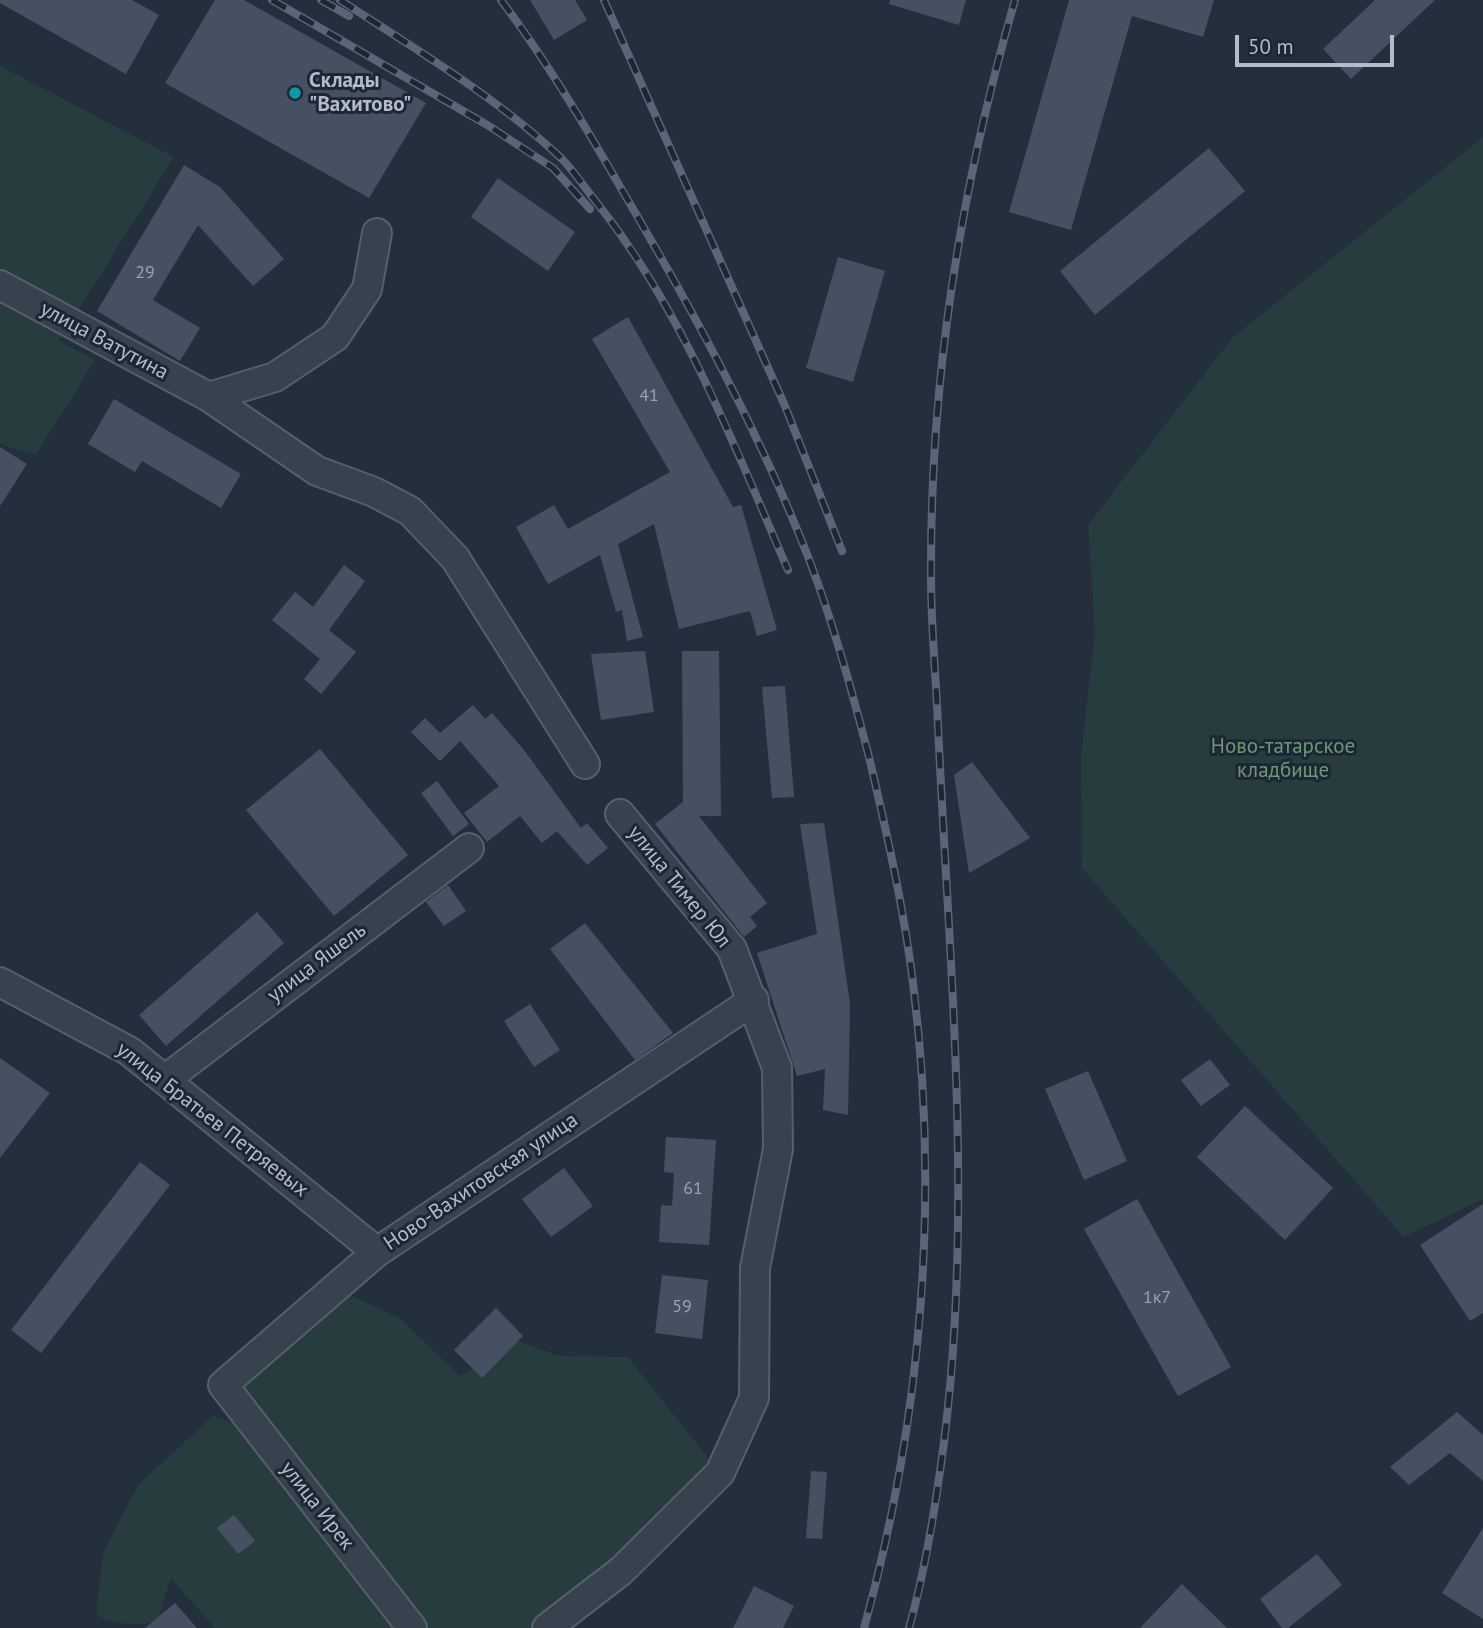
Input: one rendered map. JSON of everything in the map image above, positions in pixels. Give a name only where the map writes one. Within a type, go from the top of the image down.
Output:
[{"type":"street","points":[[209,397],[275,377],[335,337],[368,289],[377,233]]},
{"type":"street","name":"улица Ватутина","points":[[0,285],[209,397],[317,471],[374,492],[410,511],[436,535],[455,558],[585,764]]},
{"type":"street","name":"улица Тимер Юл","points":[[547,1628],[621,1571],[720,1473],[754,1398],[755,1269],[778,1149],[777,1068],[754,1000],[732,949],[620,814]]},
{"type":"street","name":"улица Яшель","points":[[166,1079],[469,848]]},
{"type":"street","name":"улица Братьев Петряевых","points":[[0,982],[129,1051],[377,1251]]},
{"type":"street","name":"Ново-Вахитовская улица","points":[[223,1385],[377,1251],[754,1000]]},
{"type":"street","name":"улица Ирек","points":[[223,1385],[412,1628]]},
{"type":"green space","points":[[0,66],[174,157],[59,341],[95,360],[36,455],[0,444]]},
{"type":"green space","name":"Ново-татарское кладбище","points":[[1483,137],[1483,1199],[1404,1237],[1082,868],[1081,755],[1095,634],[1088,525],[1233,337]]},
{"type":"green space","points":[[335,1288],[399,1318],[460,1376],[518,1341],[559,1356],[628,1357],[720,1473],[539,1628],[412,1628],[223,1385]]},
{"type":"green space","points":[[213,1416],[244,1427],[399,1628],[215,1628],[171,1578],[156,1620],[143,1624],[126,1624],[96,1614],[103,1553],[138,1485]]},
{"type":"building","points":[[0,0],[132,0],[159,15],[126,74],[0,3]]},
{"type":"building","name":"Склады \"Вахитово\"","points":[[215,0],[244,0],[426,103],[369,198],[165,83]]},
{"type":"building","points":[[530,0],[575,0],[587,20],[554,40]]},
{"type":"building","points":[[890,0],[966,0],[959,25],[889,4]]},
{"type":"building","points":[[1069,0],[1214,0],[1203,37],[1132,16],[1071,230],[1009,212]]},
{"type":"building","points":[[1375,0],[1435,0],[1351,79],[1323,49]]},
{"type":"building","points":[[1209,148],[1245,191],[1095,315],[1060,271]]},
{"type":"building","points":[[184,165],[220,187],[284,259],[253,286],[198,225],[153,300],[200,328],[180,361],[97,311]]},
{"type":"building","points":[[498,178],[575,232],[548,271],[471,217]]},
{"type":"building","points":[[838,257],[885,271],[853,382],[806,368]]},
{"type":"building","points":[[628,317],[733,507],[741,505],[777,630],[757,636],[750,611],[679,629],[654,524],[618,544],[643,637],[627,641],[622,610],[616,612],[600,555],[548,584],[516,527],[554,505],[568,529],[670,472],[592,339]]},
{"type":"building","points":[[114,399],[241,474],[221,508],[142,461],[135,472],[88,444]]},
{"type":"building","points":[[0,447],[27,464],[0,506]]},
{"type":"building","points":[[344,565],[365,581],[329,630],[356,652],[321,694],[304,679],[320,659],[272,620],[295,592],[313,607]]},
{"type":"building","points":[[645,651],[654,712],[601,720],[591,654]]},
{"type":"building","points":[[682,651],[719,651],[721,816],[699,816],[767,903],[750,917],[757,926],[744,937],[655,824],[683,802]]},
{"type":"building","points":[[785,686],[794,797],[772,798],[762,687]]},
{"type":"building","points":[[473,705],[485,719],[492,713],[524,750],[581,828],[587,823],[608,848],[587,865],[557,831],[542,843],[520,816],[487,842],[464,813],[499,786],[460,741],[440,761],[411,732],[425,718],[440,733]]},
{"type":"building","points":[[320,749],[408,855],[334,916],[246,810]]},
{"type":"building","points":[[972,762],[1030,838],[969,873],[954,775]]},
{"type":"building","points":[[437,781],[469,824],[453,836],[421,793]]},
{"type":"building","points":[[824,823],[850,1004],[848,1115],[823,1110],[825,1069],[797,1076],[757,953],[817,934],[800,824]]},
{"type":"building","points":[[448,885],[466,911],[444,926],[426,902]]},
{"type":"building","points":[[257,912],[284,943],[166,1046],[139,1015]]},
{"type":"building","points":[[585,923],[673,1033],[635,1060],[550,949]]},
{"type":"building","points":[[530,1004],[560,1050],[534,1067],[504,1021]]},
{"type":"building","points":[[0,1058],[50,1093],[0,1158]]},
{"type":"building","points":[[1210,1059],[1230,1085],[1201,1106],[1181,1080]]},
{"type":"building","points":[[1088,1071],[1127,1161],[1084,1180],[1045,1089]]},
{"type":"building","points":[[1245,1106],[1333,1188],[1285,1240],[1197,1157]]},
{"type":"building","points":[[666,1137],[716,1140],[709,1245],[659,1242],[661,1205],[672,1206],[674,1173],[664,1172]]},
{"type":"building","points":[[140,1162],[170,1185],[41,1353],[11,1330]]},
{"type":"building","points":[[564,1168],[593,1206],[551,1237],[522,1199]]},
{"type":"building","points":[[1137,1199],[1231,1367],[1178,1396],[1084,1229]]},
{"type":"building","points":[[1483,1204],[1483,1313],[1470,1321],[1420,1245]]},
{"type":"building","points":[[662,1275],[708,1280],[702,1339],[655,1333]]},
{"type":"building","points":[[496,1308],[523,1336],[482,1378],[454,1350]]},
{"type":"building","points":[[1457,1412],[1483,1435],[1483,1481],[1450,1453],[1409,1485],[1390,1467]]},
{"type":"building","points":[[811,1471],[827,1472],[822,1539],[806,1538]]},
{"type":"building","points":[[234,1515],[255,1541],[238,1554],[217,1528]]},
{"type":"building","points":[[1483,1528],[1483,1619],[1442,1593]]},
{"type":"building","points":[[1317,1554],[1342,1585],[1288,1628],[1282,1628],[1260,1599]]},
{"type":"building","points":[[1182,1584],[1227,1628],[1140,1628]]},
{"type":"building","points":[[754,1586],[794,1606],[783,1628],[733,1628]]},
{"type":"building","points":[[175,1603],[197,1628],[145,1628]]},
{"type":"railway","points":[[272,0],[489,126],[553,168],[590,209]]},
{"type":"railway","points":[[321,0],[349,16]]},
{"type":"railway","points":[[340,0],[482,94],[536,135],[575,174],[628,245],[681,334],[727,427],[788,570]]},
{"type":"railway","points":[[501,0],[558,83],[593,141],[689,307],[752,428],[790,512],[834,630],[883,816],[913,983],[921,1064],[925,1226],[912,1389],[900,1469],[864,1628]]},
{"type":"railway","points":[[604,0],[785,406],[842,551]]},
{"type":"railway","points":[[909,1628],[921,1582],[938,1489],[953,1353],[957,1263],[958,1174],[953,994],[931,596],[936,430],[952,286],[964,214],[1015,0]]},
{"type":"place","name":"Склады \"Вахитово\"","points":[[295,93]]}]
